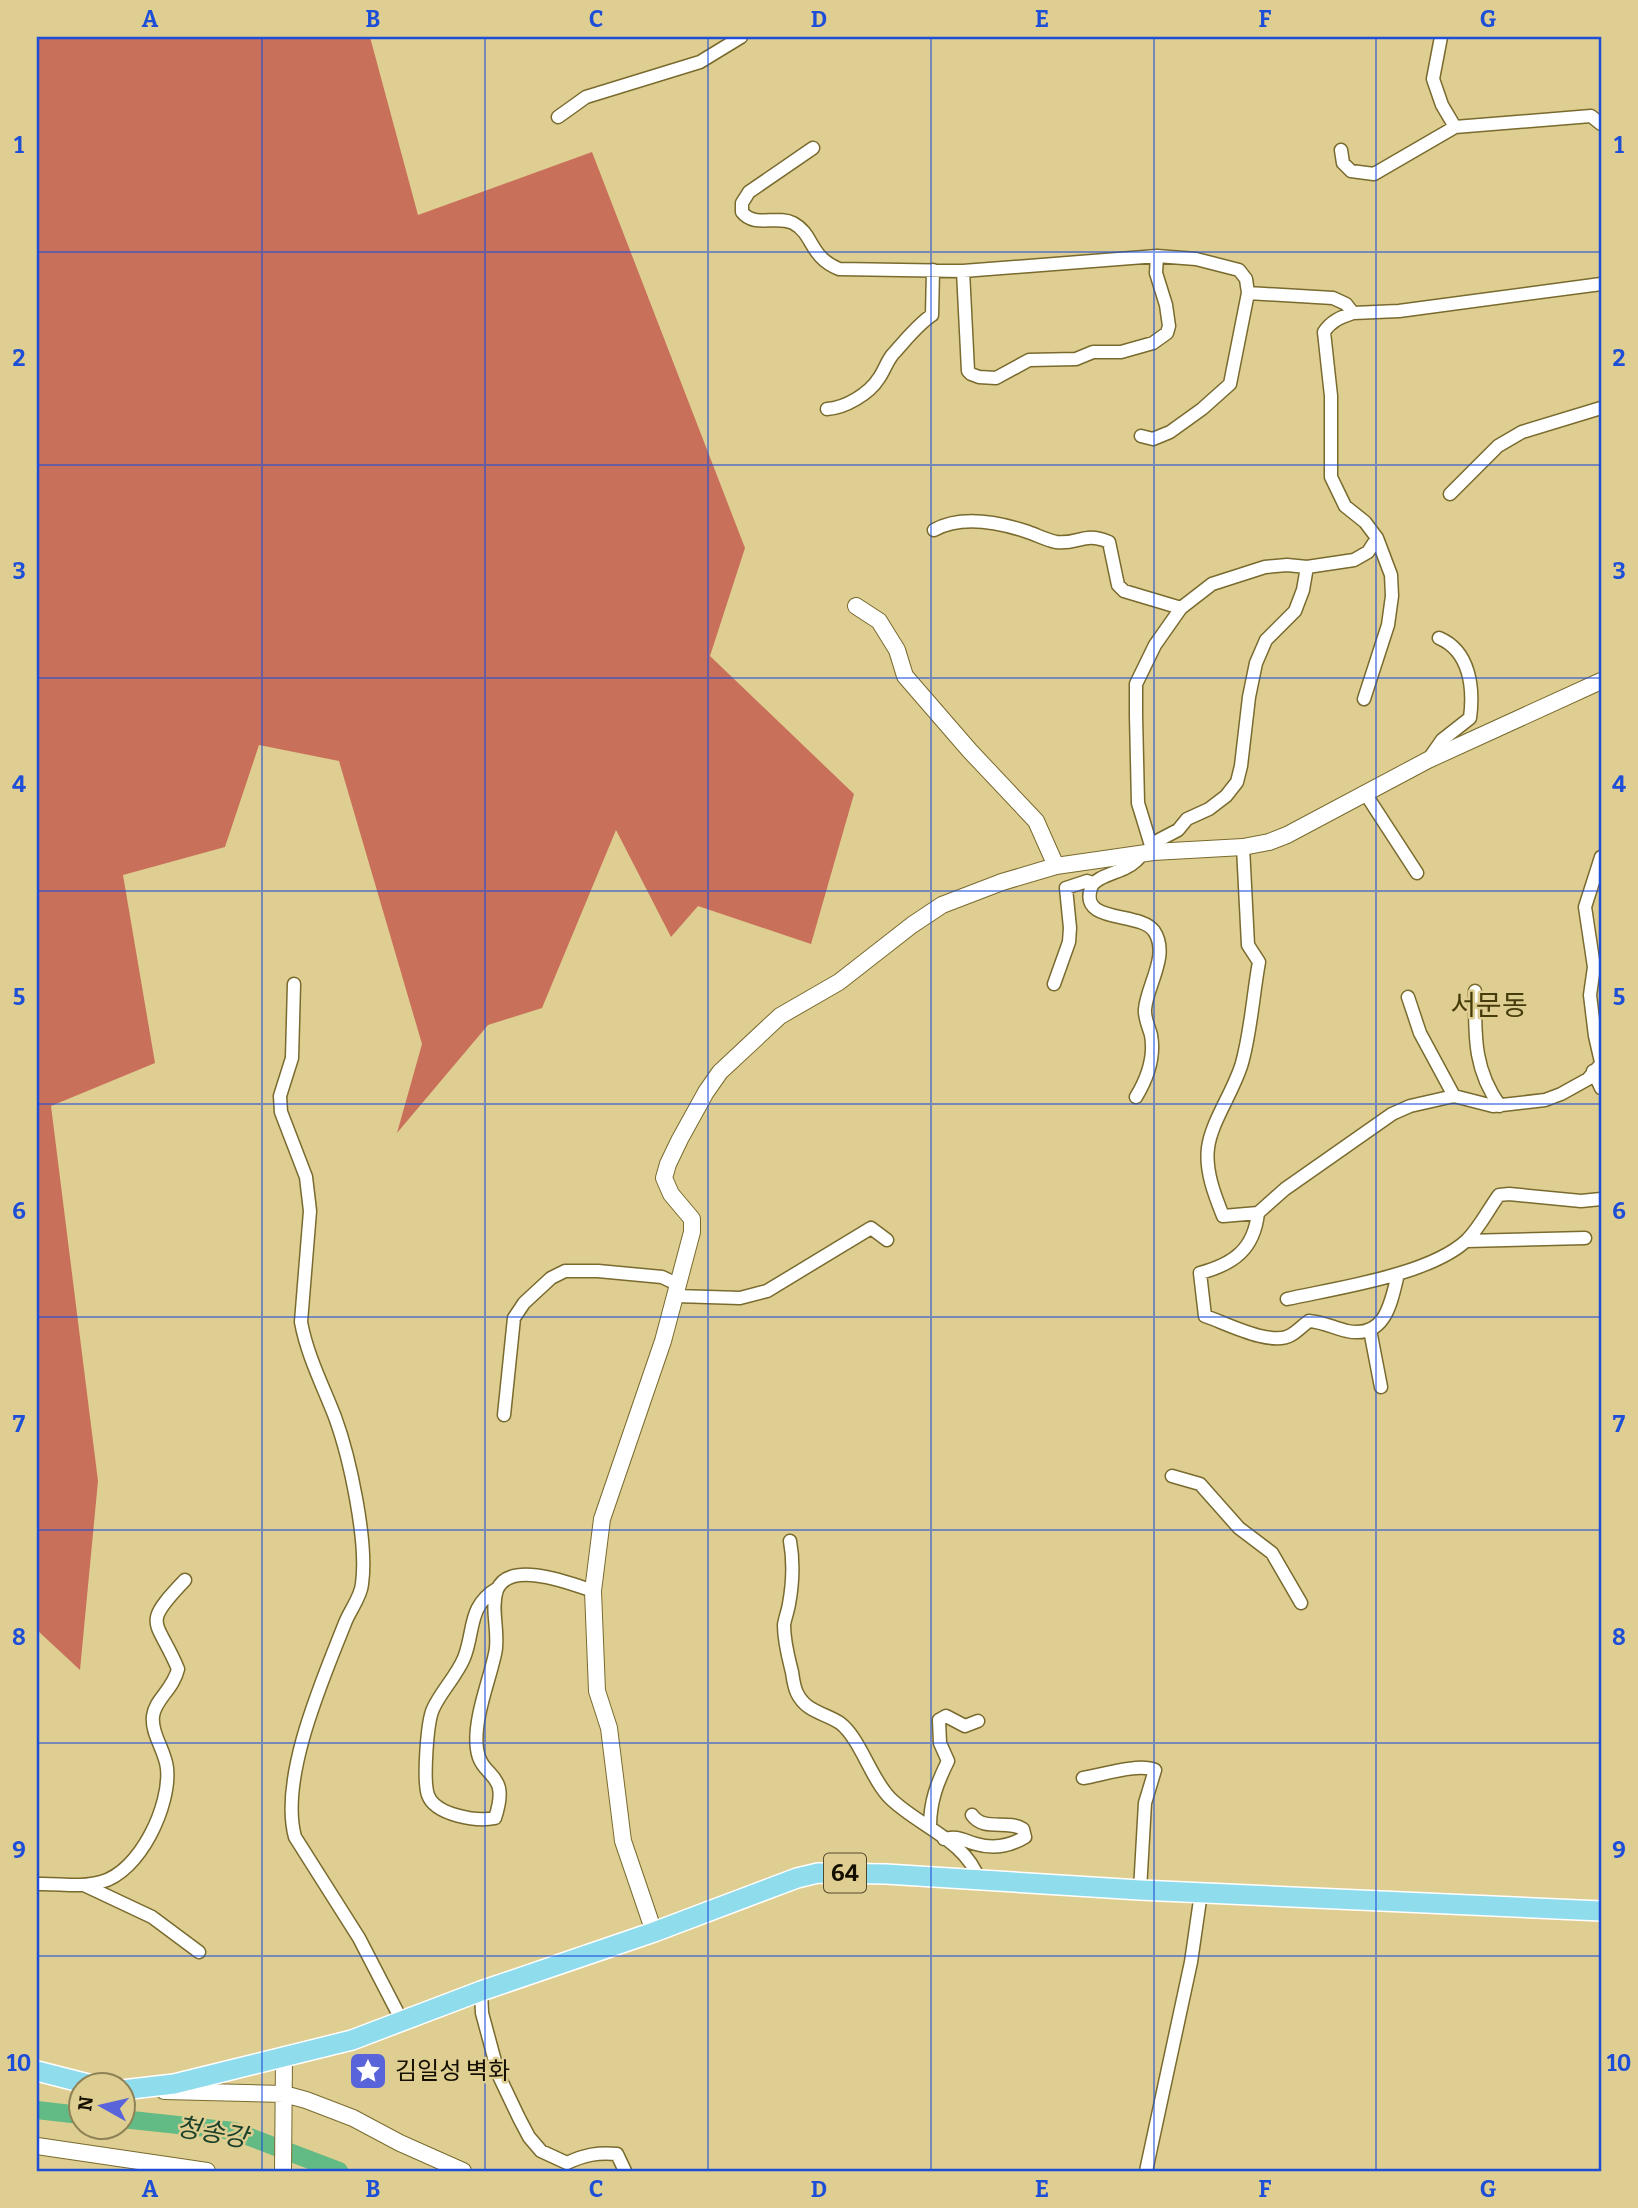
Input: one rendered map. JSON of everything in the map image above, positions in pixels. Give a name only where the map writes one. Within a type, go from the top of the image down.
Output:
[{"type":"main road","name":"64","points":[[136,2089],[174,2084],[352,2040],[481,1991],[654,1932],[797,1878],[818,1873],[886,1874],[1140,1890],[1601,1911]]},
{"type":"main road","points":[[37,2071],[66,2078]]},
{"type":"street","points":[[558,117],[586,97],[701,62],[741,37]]},
{"type":"street","points":[[1441,37],[1433,79],[1442,105],[1455,127]]},
{"type":"street","points":[[1341,150],[1343,163],[1351,172],[1374,174],[1455,127],[1591,116],[1601,124]]},
{"type":"street","points":[[813,148],[749,192],[742,203],[741,212],[745,217],[755,220],[790,221],[804,233],[825,263],[839,269],[963,271],[1157,256],[1196,259],[1239,270],[1246,279],[1248,293],[1230,384],[1170,432],[1153,439],[1142,436]]},
{"type":"street","points":[[963,271],[968,371],[987,378],[1005,374],[1029,359],[1076,359],[1093,352],[1121,352],[1153,343],[1167,333],[1169,326],[1166,305],[1156,274],[1157,256]]},
{"type":"street","points":[[827,409],[837,408],[871,387],[892,355],[909,339],[920,323],[932,315],[933,270]]},
{"type":"street","points":[[1364,699],[1388,625],[1392,596],[1391,575],[1377,538],[1365,522],[1345,506],[1331,477],[1331,396],[1324,332],[1338,318],[1353,313],[1399,311],[1601,284]]},
{"type":"street","points":[[1248,293],[1333,298],[1346,304],[1353,313]]},
{"type":"street","points":[[1450,494],[1499,446],[1522,432],[1601,408]]},
{"type":"street","points":[[934,530],[962,521],[1002,524],[1056,542],[1072,541],[1085,536],[1098,537],[1109,541],[1118,585],[1124,590],[1181,608]]},
{"type":"street","points":[[1148,853],[1138,803],[1136,684],[1155,645],[1181,608],[1212,584],[1265,567],[1307,567],[1354,560],[1368,552],[1377,538]]},
{"type":"street","points":[[1136,1097],[1150,1067],[1152,1040],[1144,1010],[1158,963],[1157,939],[1149,926],[1136,920],[1097,911],[1091,904],[1089,891],[1093,883],[1129,867],[1148,853],[1159,840],[1178,830],[1187,818],[1209,809],[1226,796],[1237,782],[1256,663],[1266,640],[1295,611],[1303,590],[1307,567]]},
{"type":"street","points":[[856,607],[879,621],[897,650],[905,676],[1036,821],[1056,866]]},
{"type":"street","points":[[1428,760],[1442,740],[1470,718],[1471,709],[1471,690],[1465,663],[1457,648],[1439,638]]},
{"type":"street","points":[[654,1932],[621,1829],[609,1728],[597,1691],[593,1591],[602,1519],[677,1291],[692,1233],[692,1219],[671,1194],[664,1178],[680,1139],[720,1072],[780,1016],[839,982],[942,905],[1002,881],[1056,866],[1148,853],[1242,847],[1269,842],[1428,760],[1601,681]]},
{"type":"street","points":[[1365,793],[1417,873]]},
{"type":"street","points":[[1242,847],[1248,945],[1259,962],[1242,1062],[1230,1096],[1213,1130],[1208,1149],[1210,1178],[1223,1216],[1258,1213],[1285,1189],[1392,1114],[1410,1106],[1454,1096],[1493,1106],[1524,1104],[1562,1094],[1588,1079],[1598,1066]]},
{"type":"street","points":[[1601,858],[1585,907],[1598,962],[1590,995],[1601,1088]]},
{"type":"street","points":[[1054,984],[1069,935],[1066,888],[1087,881],[1093,883]]},
{"type":"street","points":[[294,984],[292,1058],[280,1096],[281,1112],[306,1177],[310,1211],[301,1322],[304,1337],[336,1420],[351,1473],[363,1564],[362,1587],[312,1711],[294,1784],[290,1820],[295,1837],[359,1938],[402,2021]]},
{"type":"street","points":[[1475,991],[1475,1040],[1479,1066],[1485,1082],[1500,1106]]},
{"type":"street","points":[[1408,997],[1420,1034],[1454,1096]]},
{"type":"street","points":[[1287,1299],[1419,1267],[1466,1241],[1499,1195],[1581,1201],[1601,1199]]},
{"type":"street","points":[[1258,1213],[1256,1231],[1248,1246],[1219,1268],[1200,1273],[1205,1316],[1264,1337],[1278,1339],[1291,1335],[1309,1321],[1358,1333],[1370,1330],[1383,1320],[1391,1305],[1398,1274]]},
{"type":"street","points":[[504,1415],[514,1318],[524,1303],[551,1278],[565,1271],[608,1271],[662,1277],[677,1291],[740,1298],[768,1291],[871,1228],[887,1240]]},
{"type":"street","points":[[1466,1241],[1584,1237]]},
{"type":"street","points":[[1370,1330],[1381,1387]]},
{"type":"street","points":[[1172,1475],[1200,1484],[1239,1528],[1272,1553],[1301,1603]]},
{"type":"street","points":[[790,1541],[793,1580],[784,1622],[784,1642],[797,1693],[807,1706],[820,1715],[841,1723],[888,1797],[906,1812],[930,1826],[968,1860],[979,1880]]},
{"type":"street","points":[[498,1588],[498,1643],[483,1702],[477,1751],[497,1780],[501,1795],[495,1818],[483,1821],[442,1810],[428,1794],[427,1731],[432,1710],[464,1658],[472,1619],[488,1594],[506,1580],[532,1574],[593,1591]]},
{"type":"street","points":[[37,1884],[83,1885],[114,1877],[132,1863],[163,1810],[167,1767],[153,1723],[154,1712],[175,1682],[178,1669],[157,1628],[157,1616],[163,1603],[186,1580]]},
{"type":"street","points":[[930,1826],[930,1808],[937,1782],[948,1761],[940,1743],[939,1720],[946,1716],[965,1726],[978,1721]]},
{"type":"street","points":[[1083,1778],[1129,1769],[1155,1770],[1145,1803],[1140,1890]]},
{"type":"street","points":[[944,1839],[954,1836],[989,1847],[1005,1846],[1025,1837],[1023,1829],[1014,1824],[983,1824],[976,1821],[972,1815]]},
{"type":"street","points":[[83,1885],[152,1917],[199,1952]]},
{"type":"street","points":[[1146,2171],[1191,1962],[1201,1893]]},
{"type":"street","points":[[481,1991],[482,2013],[499,2076],[529,2137],[541,2151],[567,2163],[585,2155],[617,2154],[625,2171]]},
{"type":"street","points":[[283,2167],[284,2058]]},
{"type":"street","points":[[145,2089],[283,2101],[306,2099],[353,2118],[400,2143],[463,2171]]},
{"type":"street","points":[[37,2146],[207,2171]]},
{"type":"shaded area","points":[[37,37],[370,37],[418,215],[592,152],[745,548],[710,656],[854,794],[811,944],[698,906],[671,937],[616,830],[542,1008],[488,1025],[397,1133],[422,1044],[339,761],[259,745],[225,847],[123,875],[155,1063],[51,1106],[98,1481],[80,1670],[37,1630]]},
{"type":"waterway","name":"청송강","points":[[37,2110],[66,2113]]},
{"type":"waterway","name":"청송강","points":[[136,2120],[234,2131],[339,2171]]},
{"type":"place","name":"김일성 벽화","points":[[368,2071]]},
{"type":"district","name":"서문동","points":[[1489,1005]]}]
